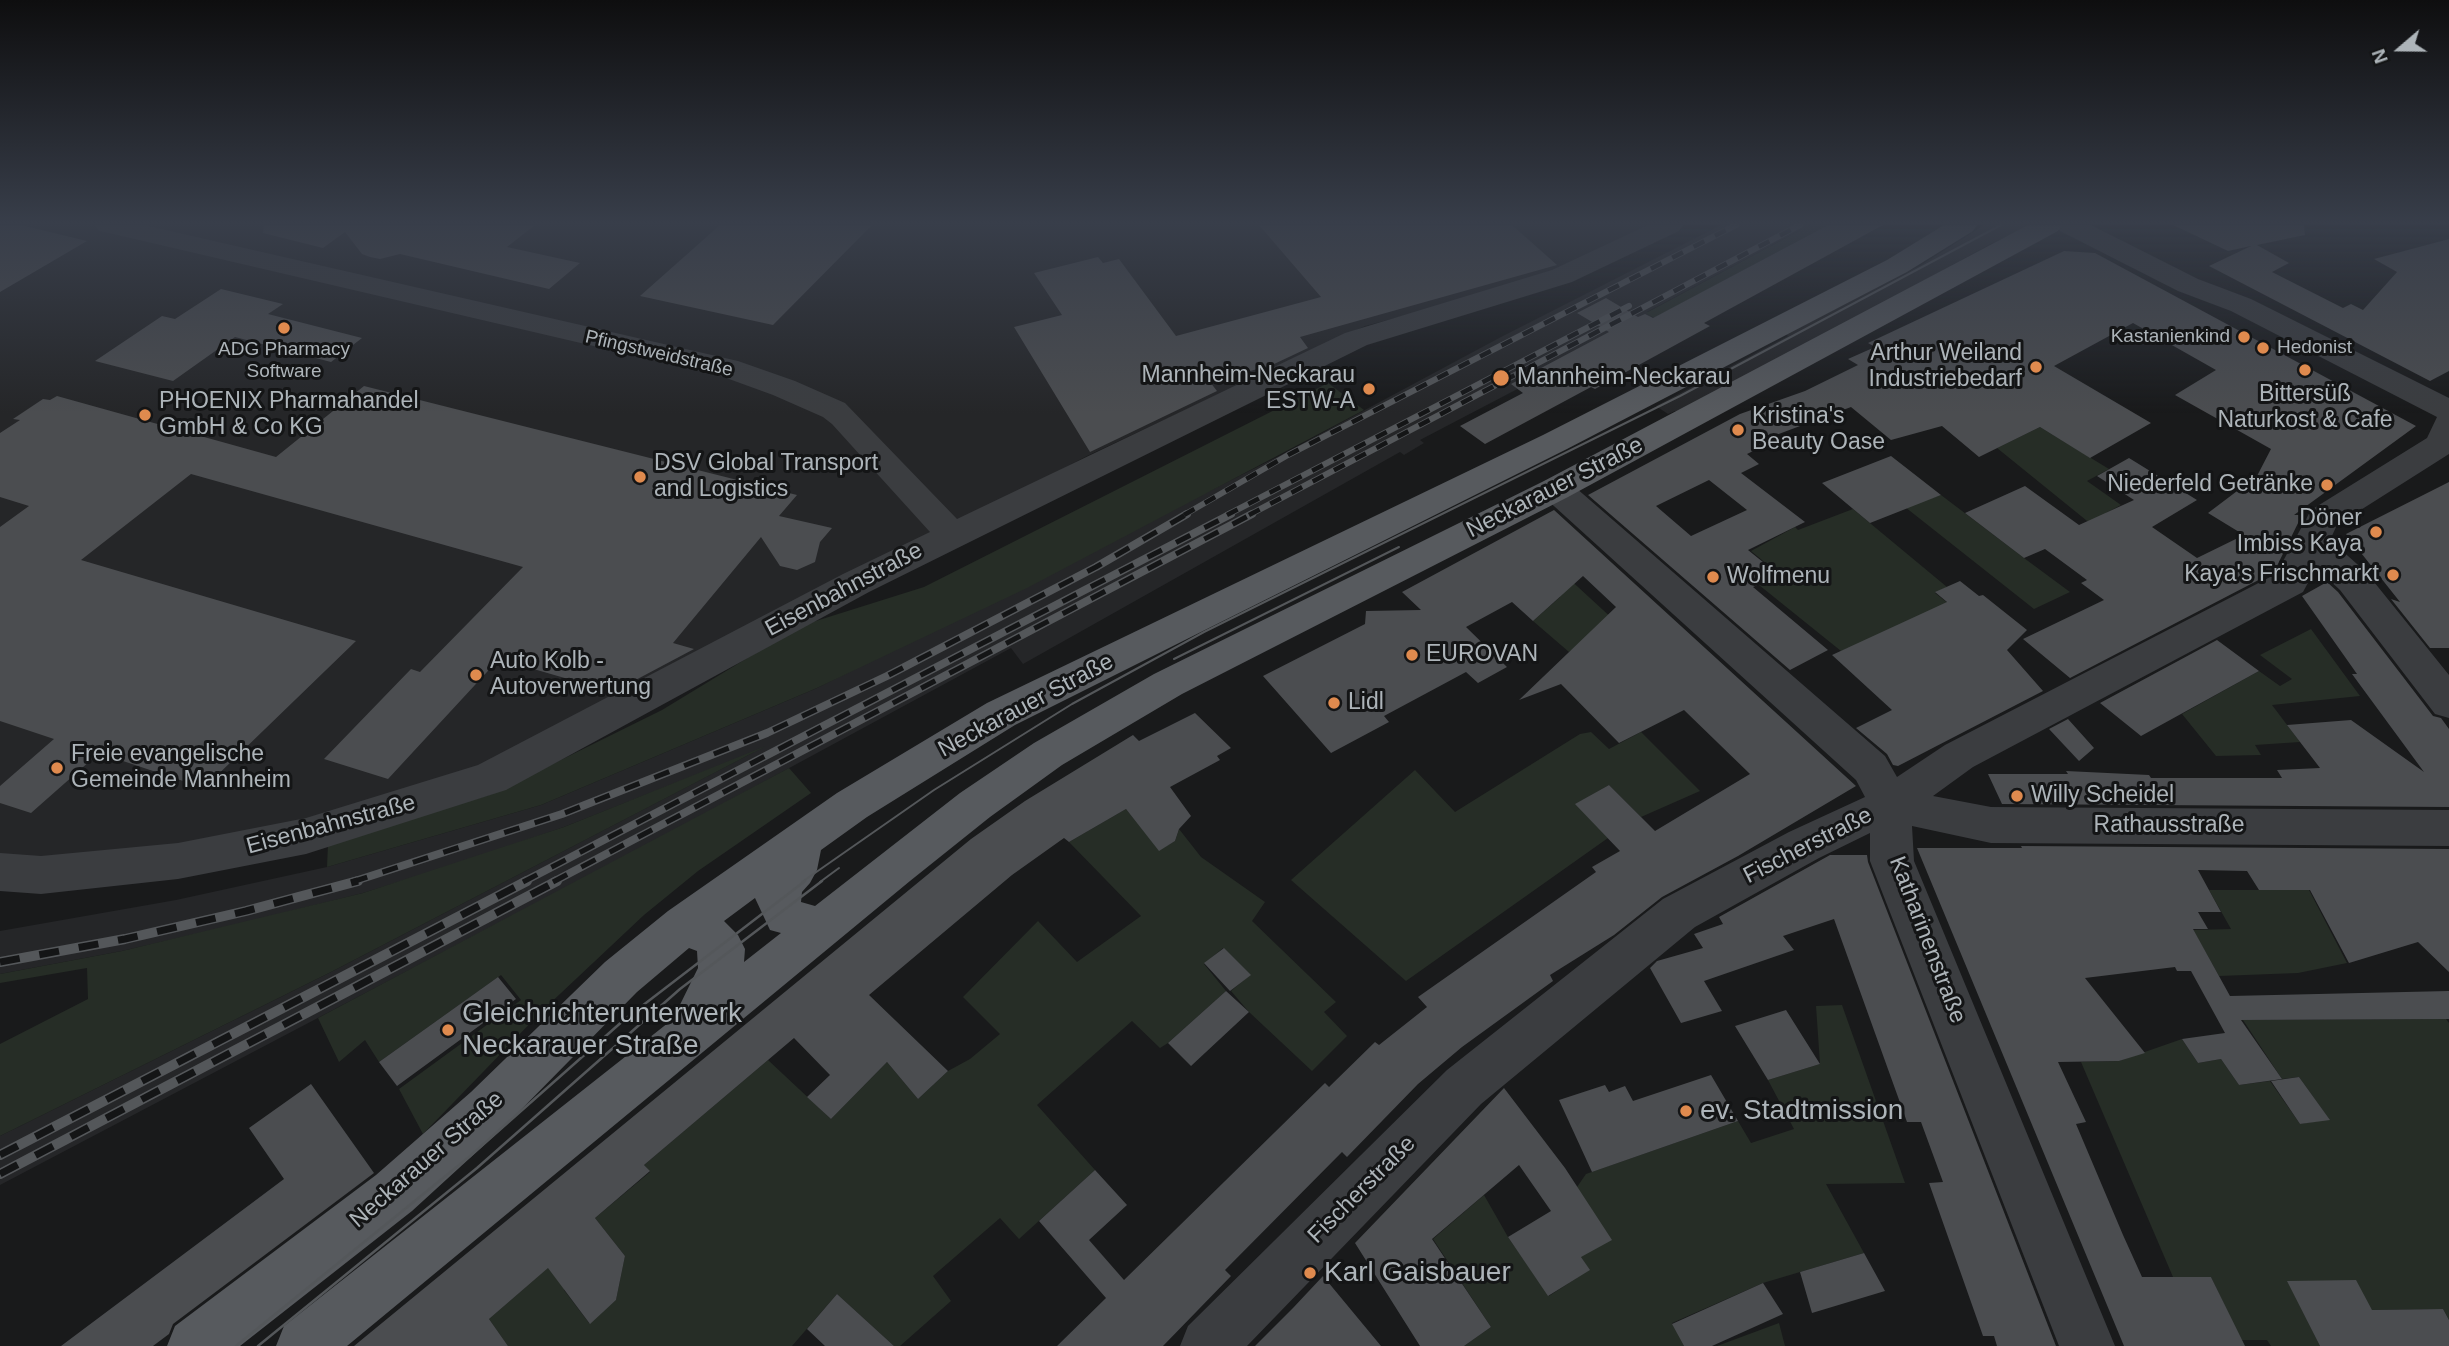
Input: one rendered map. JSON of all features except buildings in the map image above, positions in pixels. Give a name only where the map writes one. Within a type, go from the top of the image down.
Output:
[{"type":"main road","name":"Neckarauer Straße","points":[[195,1346],[394,1192],[488,1110],[621,977],[684,925],[852,805],[1001,714],[1555,442],[1855,288]]},
{"type":"main road","name":"Neckarauer Straße","points":[[304,1346],[690,1031],[975,805],[1048,754],[1111,715],[1191,672],[1556,489],[1929,288]]},
{"type":"main road","points":[[803,839],[795,870],[783,882],[777,900],[786,916],[822,928]]},
{"type":"main road","points":[[684,925],[713,937],[722,949],[721,968],[716,981],[690,1031]]},
{"type":"street","name":"Pfingstweidstraße","points":[[380,288],[727,368],[834,410],[843,416],[951,534]]},
{"type":"street","name":"Eisenbahnstraße","points":[[0,872],[41,875],[203,856],[306,836],[491,778],[951,534],[1356,339],[1523,288]]},
{"type":"street","points":[[2217,288],[2241,305],[2449,411]]},
{"type":"street","name":"Fischerstraße","points":[[1208,1346],[1464,1087],[1679,913],[1804,845],[1890,804],[1959,756],[2290,583],[2323,519],[2441,444],[2449,423]]},
{"type":"street","name":"Katharinenstraße","points":[[1556,489],[1871,768],[1890,804],[1892,861],[2087,1346]]},
{"type":"street","points":[[2311,543],[2353,581],[2449,703]]},
{"type":"street","name":"Rathausstraße","points":[[1890,804],[1991,825],[2449,828]]},
{"type":"shaded area","points":[[0,288],[1510,288],[1365,326],[1087,456],[528,750],[413,797],[234,838],[67,859],[0,854]]},
{"type":"shaded area","points":[[1598,288],[1692,288],[1647,312],[1653,318],[1420,440],[1424,443],[1404,455],[1400,452],[1023,664],[1011,648],[647,845],[0,1185],[0,1136],[331,972],[754,752],[564,827],[466,861],[363,893],[243,923],[122,951],[0,974],[0,931],[176,900],[327,867],[541,805],[817,688],[1281,455]]},
{"type":"shaded area","points":[[1693,288],[1710,288],[1654,318],[1646,313]]},
{"type":"shaded area","points":[[1876,288],[1911,288],[1680,414],[1675,411],[1668,414],[1656,406],[1788,336],[1786,334]]},
{"type":"shaded area","points":[[1328,383],[1364,410],[1027,588],[817,688],[541,805],[327,867],[328,844],[492,794],[662,710],[800,626],[924,587]]},
{"type":"shaded area","points":[[2040,427],[2109,469],[2087,481],[2121,505],[2106,513],[2118,546],[1997,448]]},
{"type":"shaded area","points":[[1941,495],[2070,592],[2034,609],[1905,507]]},
{"type":"shaded area","points":[[1853,509],[1947,587],[1935,593],[1954,608],[1841,651],[1759,585],[1779,574],[1751,551],[1795,527],[1798,530]]},
{"type":"shaded area","points":[[1553,564],[1615,621],[1569,652],[1533,621],[1560,597]]},
{"type":"shaded area","points":[[2311,629],[2360,696],[2272,705],[2300,742],[2255,745],[2261,755],[2216,756],[2182,714],[2259,671],[2280,686],[2292,679],[2260,655]]},
{"type":"shaded area","points":[[1591,732],[1609,749],[1641,732],[1700,791],[1641,817],[1609,785],[1576,804],[1608,838],[1406,981],[1291,880],[1415,770],[1455,812],[1580,734]]},
{"type":"shaded area","points":[[766,746],[331,972],[0,1136],[0,1044],[88,999],[87,968],[0,983],[0,974],[122,951],[363,893],[564,827]]},
{"type":"shaded area","points":[[789,768],[811,793],[698,871],[644,915],[544,1009],[423,1134],[399,1089],[521,1000],[501,975],[379,1062],[365,1040],[339,1062],[318,1018]]},
{"type":"shaded area","points":[[1126,809],[1159,850],[1175,841],[1179,829],[1201,857],[1265,902],[1252,921],[1336,1002],[1324,1012],[1347,1036],[1312,1071],[1249,1012],[1231,991],[1250,975],[1223,948],[1204,964],[1226,991],[1168,1043],[1160,1048],[1132,1021],[1037,1105],[1095,1170],[1019,1239],[1000,1218],[933,1276],[951,1301],[900,1346],[894,1346],[837,1294],[792,1346],[508,1346],[489,1319],[574,1245],[564,1290],[589,1323],[616,1300],[625,1256],[595,1218],[650,1172],[644,1165],[768,1060],[831,1119],[887,1062],[918,1099],[948,1071],[970,1059],[1000,1034],[963,997],[1038,921],[1077,962],[1141,916],[1069,842]]},
{"type":"shaded area","points":[[2209,890],[2309,890],[2347,963],[2298,973],[2219,976],[2193,930],[2231,929]]},
{"type":"shaded area","points":[[1842,1005],[1905,1183],[1826,1184],[1864,1253],[1763,1283],[1672,1323],[1684,1346],[1464,1346],[1491,1327],[1433,1239],[1484,1195],[1508,1237],[1549,1296],[1589,1270],[1581,1257],[1577,1187],[1586,1174],[1738,1121],[1751,1143],[1794,1129],[1768,1080],[1820,1064],[1816,1006]]},
{"type":"shaded area","points":[[2446,1019],[2449,1023],[2449,1320],[2443,1309],[2372,1310],[2288,1281],[2320,1346],[2271,1346],[2267,1340],[2241,1340],[2211,1277],[2173,1277],[2081,1062],[2119,1061],[2182,1039],[2198,1063],[2221,1059],[2239,1085],[2270,1081],[2300,1124],[2329,1119],[2299,1077],[2282,1079],[2243,1020]]},
{"type":"shaded area","points":[[1779,1323],[1785,1346],[1717,1346]]},
{"type":"tram line","points":[[802,882],[934,790],[1072,704],[1204,632],[1680,396],[1883,288]]},
{"type":"tram line","points":[[1174,659],[1399,547]]},
{"type":"tram line","points":[[820,882],[839,868]]},
{"type":"tram line","points":[[236,1346],[469,1157],[625,1019],[805,881]]},
{"type":"tram line","points":[[258,1346],[477,1168],[680,989],[822,881]]},
{"type":"railway","points":[[1184,515],[1288,455],[1614,288]]},
{"type":"railway","points":[[1249,515],[1681,288]]},
{"type":"railway","points":[[1227,515],[1629,306]]},
{"type":"railway","points":[[352,882],[562,814],[767,733],[887,676],[1096,567],[1187,514]]},
{"type":"railway","points":[[523,882],[1231,514]]},
{"type":"railway","points":[[553,882],[1252,514]]},
{"type":"railway","points":[[0,962],[125,939],[358,881]]},
{"type":"railway","points":[[0,1155],[527,881]]},
{"type":"railway","points":[[0,1174],[557,881]]},
{"type":"place","name":"ADG Pharmacy Software","points":[[284,328]]},
{"type":"place","name":"Kastanienkind","points":[[2244,337]]},
{"type":"place","name":"Hedonist","points":[[2263,348]]},
{"type":"place","name":"Arthur Weiland Industriebedarf","points":[[2036,367]]},
{"type":"place","name":"Bittersüß Naturkost & Cafe","points":[[2305,370]]},
{"type":"place","name":"Mannheim-Neckarau","points":[[1501,378]]},
{"type":"place","name":"Mannheim-Neckarau ESTW-A","points":[[1369,389]]},
{"type":"place","name":"PHOENIX Pharmahandel GmbH & Co KG","points":[[145,415]]},
{"type":"place","name":"Kristina's Beauty Oase","points":[[1738,430]]},
{"type":"place","name":"DSV Global Transport and Logistics","points":[[640,477]]},
{"type":"place","name":"Niederfeld Getränke","points":[[2327,485]]},
{"type":"place","name":"Döner Imbiss Kaya","points":[[2376,532]]},
{"type":"place","name":"Kaya's Frischmarkt","points":[[2393,575]]},
{"type":"place","name":"Wolfmenu","points":[[1713,577]]},
{"type":"place","name":"EUROVAN","points":[[1412,655]]},
{"type":"place","name":"Auto Kolb - Autoverwertung","points":[[476,675]]},
{"type":"place","name":"Lidl","points":[[1334,703]]},
{"type":"place","name":"Freie evangelische Gemeinde Mannheim","points":[[57,768]]},
{"type":"place","name":"Willy Scheidel","points":[[2017,796]]},
{"type":"place","name":"Gleichrichterunterwerk Neckarauer Straße","points":[[448,1030]]},
{"type":"place","name":"ev. Stadtmission","points":[[1686,1111]]},
{"type":"place","name":"Karl Gaisbauer","points":[[1310,1273]]}]
